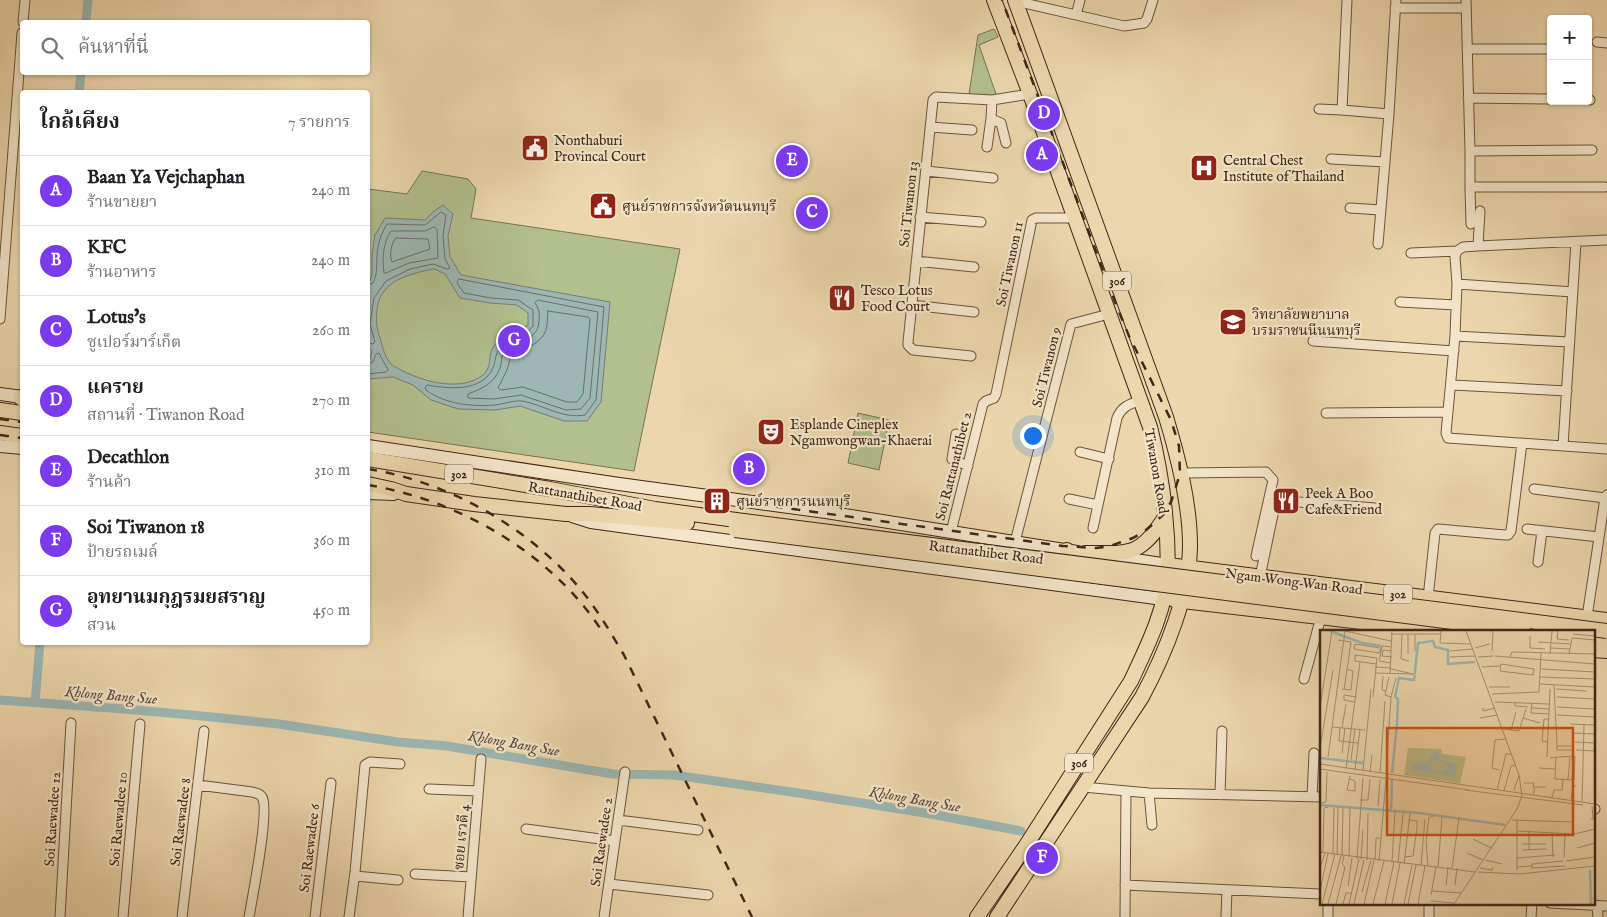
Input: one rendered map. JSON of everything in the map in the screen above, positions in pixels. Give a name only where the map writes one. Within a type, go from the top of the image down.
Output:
[{"type":"main road","name":"Tiwanon Road","points":[[977,917],[1025,847],[1132,681],[1152,634],[1163,599],[1168,573],[1163,489],[1157,453],[1141,400],[994,0]]},
{"type":"main road","name":"Tiwanon Road","points":[[997,917],[1142,697],[1157,670],[1182,598],[1188,574],[1190,544],[1181,473],[1156,385],[1015,1]]},
{"type":"main road","points":[[1093,270],[1111,265]]},
{"type":"main road","points":[[1,394],[20,398]]},
{"type":"main road","points":[[0,410],[20,413]]},
{"type":"main road","points":[[0,433],[20,436]]},
{"type":"main road","points":[[0,446],[20,448]]},
{"type":"main road","name":"Rattanathibet Road","points":[[370,446],[826,512],[1067,550],[1168,573]]},
{"type":"main road","name":"Rattanathibet Road","points":[[370,459],[550,489],[735,525],[1516,630]]},
{"type":"main road","name":"Rattanathibet Road","points":[[370,484],[406,494]]},
{"type":"main road","name":"Rattanathibet Road","points":[[370,493],[406,494],[566,514],[590,514],[675,522],[735,525],[1607,631]]},
{"type":"main road","name":"Rattanathibet Road","points":[[566,514],[592,522],[1011,580],[1163,599],[1182,598]]},
{"type":"main road","points":[[1085,553],[1128,552],[1140,548],[1154,534],[1165,517]]},
{"type":"main road","points":[[1011,580],[1028,574],[1034,562],[1030,550],[1016,542]]},
{"type":"main road","points":[[1067,550],[1076,561],[1091,570],[1158,579],[1168,573],[1188,574],[1196,584],[1248,594],[1257,599],[1268,610]]},
{"type":"main road","points":[[1168,573],[1182,598]]},
{"type":"main road","name":"Ngam Wong Wan Road","points":[[1188,574],[1260,577],[1607,620]]},
{"type":"main road","name":"302","points":[[1182,598],[1429,630]]},
{"type":"main road","points":[[1594,640],[1607,641]]},
{"type":"main road","points":[[1594,650],[1607,651]]},
{"type":"street","points":[[23,20],[25,0]]},
{"type":"street","points":[[1076,15],[1080,0]]},
{"type":"street","points":[[1015,1],[1124,26],[1140,24],[1148,20],[1153,0]]},
{"type":"street","points":[[1342,110],[1347,0]]},
{"type":"street","points":[[1378,244],[1396,4],[1466,4],[1472,224]]},
{"type":"street","points":[[1597,42],[1607,43]]},
{"type":"street","points":[[1467,49],[1547,49]]},
{"type":"street","points":[[0,319],[20,59]]},
{"type":"street","name":"Soi Tiwanon 13","points":[[971,356],[913,350],[908,345],[932,100],[936,97],[992,100],[1030,94]]},
{"type":"street","points":[[1468,98],[1547,99]]},
{"type":"street","points":[[987,147],[992,100]]},
{"type":"street","points":[[1319,109],[1389,114]]},
{"type":"street","points":[[991,119],[1000,123],[1006,143]]},
{"type":"street","points":[[930,126],[972,130]]},
{"type":"street","points":[[1470,151],[1592,150]]},
{"type":"street","points":[[1331,159],[1385,162]]},
{"type":"street","points":[[926,171],[993,178]]},
{"type":"street","points":[[1470,187],[1605,187]]},
{"type":"street","points":[[1350,208],[1381,210]]},
{"type":"street","points":[[1478,246],[1480,211]]},
{"type":"street","points":[[920,217],[982,222]]},
{"type":"street","name":"Soi Tiwanon 11","points":[[1004,356],[1032,220],[1036,218],[1074,218]]},
{"type":"street","points":[[1411,253],[1457,250],[1462,247],[1607,240]]},
{"type":"street","points":[[1563,446],[1576,242]]},
{"type":"street","points":[[1457,250],[1455,257],[1457,284],[1455,336],[1452,385],[1446,433],[1448,438],[1607,449]]},
{"type":"street","points":[[916,261],[974,267]]},
{"type":"street","points":[[1457,284],[1573,292]]},
{"type":"street","points":[[1400,302],[1456,305]]},
{"type":"street","points":[[911,305],[974,312]]},
{"type":"street","name":"Soi Tiwanon 9","points":[[1016,542],[1071,324],[1109,314]]},
{"type":"street","points":[[1455,336],[1569,342]]},
{"type":"street","points":[[1313,341],[1454,351]]},
{"type":"street","name":"Soi Rattanathibet 2","points":[[951,532],[983,404],[995,397],[1004,356]]},
{"type":"street","points":[[1452,385],[1567,391]]},
{"type":"street","points":[[1093,528],[1120,410],[1125,405],[1141,400]]},
{"type":"street","points":[[1326,413],[1448,412]]},
{"type":"street","points":[[956,434],[952,459],[968,466]]},
{"type":"street","points":[[1428,598],[1435,533],[1438,529],[1505,535],[1508,535],[1511,531],[1522,443]]},
{"type":"street","points":[[1080,452],[1108,460]]},
{"type":"street","points":[[1181,473],[1266,472],[1273,480],[1256,556]]},
{"type":"street","points":[[1534,489],[1606,496],[1587,617]]},
{"type":"street","points":[[1069,498],[1098,505]]},
{"type":"street","points":[[1260,577],[1274,505],[1277,502],[1375,508]]},
{"type":"street","points":[[1527,529],[1599,537]]},
{"type":"street","points":[[1538,562],[1542,531]]},
{"type":"street","points":[[1304,679],[1321,617]]},
{"type":"street","name":"Soi Raewadee 12","points":[[60,917],[71,723]]},
{"type":"street","name":"Soi Raewadee 10","points":[[123,917],[140,724]]},
{"type":"street","name":"Soi Raewadee 8","points":[[182,917],[204,730]]},
{"type":"street","points":[[1220,795],[1222,731]]},
{"type":"street","points":[[1082,787],[1150,793],[1316,797],[1314,753]]},
{"type":"street","name":"ซอย เรวดี 4","points":[[468,917],[481,760]]},
{"type":"street","points":[[349,917],[355,876],[365,764],[370,762],[400,764]]},
{"type":"street","name":"Soi Raewadee 2","points":[[604,917],[625,772]]},
{"type":"street","name":"Soi Raewadee 6","points":[[314,917],[330,782]]},
{"type":"street","points":[[198,785],[252,792],[259,794],[263,800],[264,812],[259,862],[249,917]]},
{"type":"street","points":[[429,789],[478,791]]},
{"type":"street","points":[[1125,917],[1126,791]]},
{"type":"street","points":[[1150,793],[1152,825]]},
{"type":"street","points":[[618,820],[698,830]]},
{"type":"street","points":[[526,829],[614,841]]},
{"type":"street","points":[[415,874],[471,877]]},
{"type":"street","points":[[355,876],[398,880]]},
{"type":"street","points":[[609,884],[708,894]]},
{"type":"street","points":[[1125,885],[1320,894]]},
{"type":"street","points":[[1226,917],[1227,890]]},
{"type":"street","points":[[1328,904],[1328,917]]},
{"type":"street","points":[[1428,904],[1428,917]]},
{"type":"street","points":[[1531,917],[1532,904]]},
{"type":"street","points":[[1566,904],[1607,906]]},
{"type":"street","points":[[1597,906],[1598,917]]},
{"type":"green space","points":[[994,29],[998,37],[979,45],[997,97],[969,94],[978,35]]},
{"type":"green space","points":[[422,171],[468,179],[476,189],[471,218],[680,249],[634,471],[370,432],[370,189],[407,194]]},
{"type":"green space","points":[[858,413],[889,420],[879,470],[848,463]]},
{"type":"water","points":[[443,205],[453,214],[448,236],[450,257],[461,275],[610,302],[601,402],[587,421],[564,421],[520,406],[495,410],[458,409],[431,400],[413,385],[393,377],[370,379],[372,351],[370,348],[370,280],[375,235],[385,218],[425,220]],"holes":[[[434,269],[445,274],[460,298],[517,305],[528,313],[528,325],[495,344],[488,369],[483,375],[474,380],[464,383],[443,384],[422,379],[393,366],[385,353],[376,322],[377,309],[384,291],[390,285],[406,276]]]},
{"type":"waterway","points":[[86,20],[88,0]]},
{"type":"waterway","points":[[79,90],[81,75]]},
{"type":"waterway","points":[[35,703],[40,645]]},
{"type":"waterway","name":"Khlong Bang Sue","points":[[0,700],[124,709],[279,724],[398,742],[447,746],[613,774],[674,775],[925,813],[1021,831]]},
{"type":"railway","points":[[720,499],[1063,546],[1096,548],[1110,546],[1133,538],[1145,531],[1164,514],[1171,502],[1180,474],[1179,446],[1171,420],[1129,336],[1115,302],[1002,0]]},
{"type":"railway","points":[[0,419],[20,422]]},
{"type":"railway","points":[[0,435],[20,438]]},
{"type":"railway","points":[[370,469],[398,475],[428,485],[457,496],[486,511],[538,547],[582,591],[599,614],[624,655],[752,917]]},
{"type":"railway","points":[[370,485],[402,492],[436,503],[469,517],[500,534],[530,554],[557,577],[581,603],[602,631]]},
{"type":"place","name":"แคราย","points":[[1044,114]]},
{"type":"place","name":"Nonthaburi Provincal Court","points":[[535,148]]},
{"type":"place","name":"Baan Ya Vejchaphan","points":[[1042,155]]},
{"type":"place","name":"Decathlon","points":[[792,161]]},
{"type":"place","name":"Central Chest Institute of Thailand","points":[[1204,168]]},
{"type":"place","name":"ศูนย์ราชการจังหวัดนนทบุรี","points":[[603,206]]},
{"type":"place","name":"Lotus's","points":[[812,213]]},
{"type":"place","name":"Tesco Lotus Food Court","points":[[842,298]]},
{"type":"place","name":"วิทยาลัยพยาบาล บรมราชนนีนนทบุรี","points":[[1233,322]]},
{"type":"place","name":"อุทยานมกุฎรมยสราญ","points":[[514,341]]},
{"type":"place","name":"Esplande Cineplex Ngamwongwan-Khaerai","points":[[771,432]]},
{"type":"place","name":"KFC","points":[[749,469]]},
{"type":"place","name":"ศูนย์ราชการนนทบุรี","points":[[717,501]]},
{"type":"place","name":"Peek A Boo Cafe&Friend","points":[[1286,501]]},
{"type":"place","name":"Soi Tiwanon 18","points":[[1042,858]]}]
